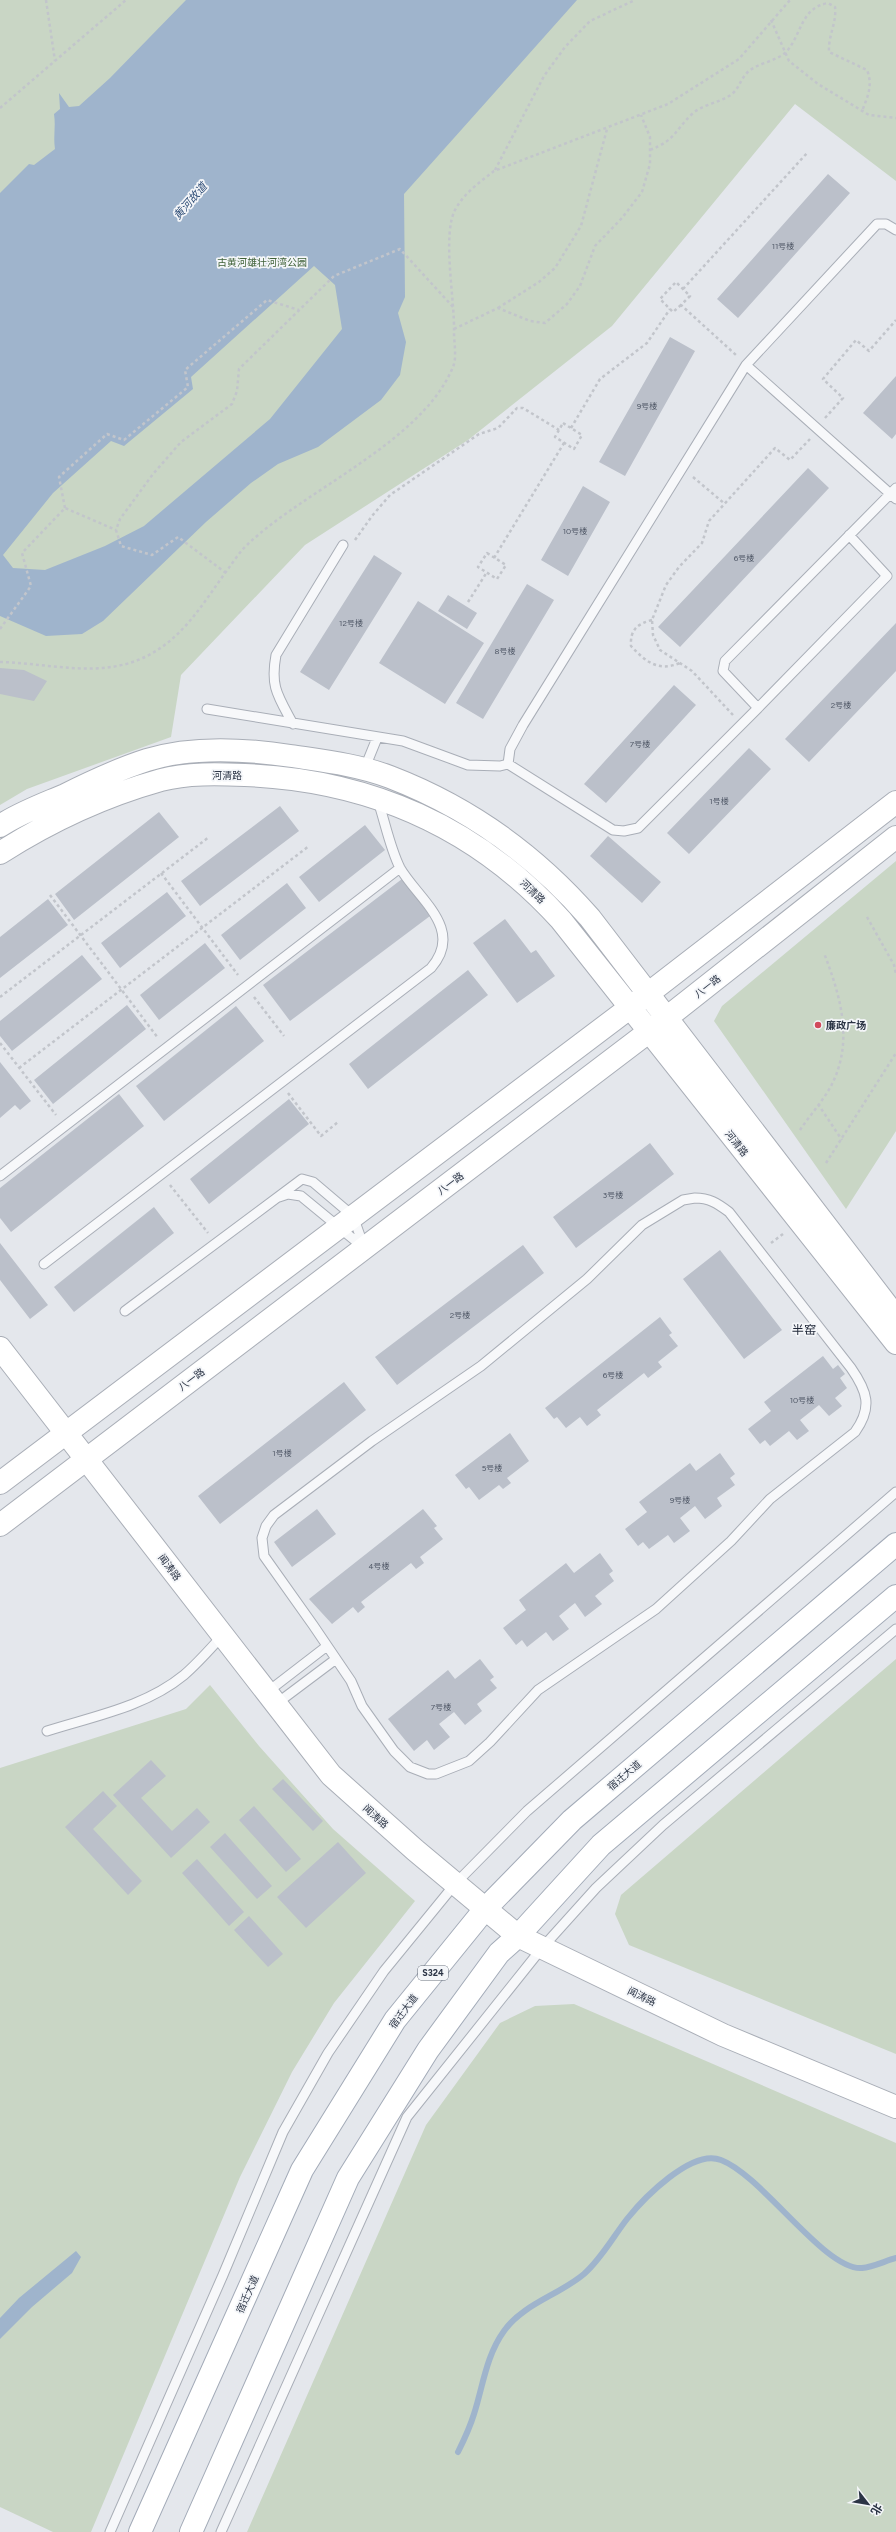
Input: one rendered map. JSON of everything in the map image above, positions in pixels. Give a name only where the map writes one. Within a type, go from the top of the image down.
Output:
[{"type":"main road","name":"河清路","points":[[0,826],[76,789],[148,760],[195,752],[262,751],[342,764],[390,777],[425,792],[466,814],[521,850],[566,892],[616,949],[896,1317]]},
{"type":"main road","name":"河清路","points":[[0,852],[78,810],[162,779],[216,774],[266,776],[347,788],[410,810],[467,839],[520,878],[561,920],[896,1343]]},
{"type":"main road","points":[[0,1483],[65,1432],[630,1007],[896,802]]},
{"type":"main road","name":"八一路","points":[[0,1525],[667,1018],[896,837]]},
{"type":"main road","name":"闻涛路","points":[[0,1348],[87,1458],[222,1636],[331,1775],[455,1884],[518,1936],[723,2035],[896,2107]]},
{"type":"main road","name":"宿迁大道","points":[[140,2532],[302,2170],[395,2020],[485,1909],[572,1820],[896,1544]]},
{"type":"main road","points":[[191,2532],[348,2178],[428,2050],[499,1953],[518,1936],[601,1845],[896,1596]]},
{"type":"lane","points":[[508,764],[510,749],[523,725],[746,365],[877,224],[886,224],[896,230]]},
{"type":"lane","points":[[746,365],[817,429],[894,494],[849,535],[725,661],[724,671],[758,708]]},
{"type":"lane","points":[[206,709],[377,738],[403,741],[468,765],[500,766],[508,764],[612,830],[624,831],[638,828],[647,821],[887,576],[849,535]]},
{"type":"lane","points":[[293,724],[276,693],[272,676],[276,655],[343,545]]},
{"type":"lane","points":[[364,770],[377,738]]},
{"type":"lane","points":[[44,1264],[431,968],[439,958],[442,945],[438,916],[400,868],[377,798]]},
{"type":"lane","points":[[0,1176],[400,868]]},
{"type":"lane","points":[[125,1311],[296,1181],[307,1179],[345,1221],[364,1247]]},
{"type":"lane","points":[[274,1199],[288,1194],[300,1196],[345,1221],[364,1247]]},
{"type":"lane","points":[[705,1198],[716,1202],[728,1212],[861,1381],[866,1394],[866,1406],[863,1421],[855,1432],[770,1499],[732,1542],[656,1609],[538,1690],[490,1742],[470,1761],[436,1774],[419,1772],[406,1764],[394,1751],[362,1706],[351,1682],[336,1658],[264,1556],[262,1538],[266,1526],[274,1515],[372,1441],[481,1366],[587,1279],[642,1225],[683,1200],[705,1198]]},
{"type":"lane","points":[[110,2532],[223,2275],[283,2132],[328,2052],[375,1984],[455,1884],[527,1811],[896,1492]]},
{"type":"lane","points":[[221,2532],[407,2117],[542,1948],[596,1888],[663,1825],[896,1629]]},
{"type":"lane","points":[[47,1731],[139,1702],[159,1692],[184,1675],[222,1636]]},
{"type":"lane","points":[[271,1698],[327,1646]]},
{"type":"lane","points":[[271,1698],[336,1658]]},
{"type":"path","points":[[46,0],[55,61]]},
{"type":"path","points":[[0,108],[126,0]]},
{"type":"path","points":[[494,171],[544,76],[565,47],[590,21],[635,0]]},
{"type":"path","points":[[0,662],[91,670],[121,666],[145,657],[174,639],[247,545],[307,498],[395,438],[427,409],[454,366],[455,308],[449,232],[455,210],[472,188],[494,171],[607,129],[668,104],[739,59],[771,20],[790,0]]},
{"type":"path","points":[[650,150],[666,143],[700,108],[730,95],[742,82],[746,74],[786,52],[801,24],[809,13],[819,4],[828,3],[835,7],[836,14],[828,44],[829,52],[867,70],[871,80],[862,111]]},
{"type":"path","points":[[771,20],[789,60],[818,84],[869,115],[896,118]]},
{"type":"path","points":[[498,308],[530,321],[545,323],[564,308],[580,286],[595,246],[622,218],[642,192],[650,164],[650,137],[641,115]]},
{"type":"path","points":[[454,329],[498,308],[539,282],[555,268],[581,226],[607,129]]},
{"type":"path","points":[[683,289],[808,152]]},
{"type":"path","points":[[226,573],[178,537],[152,554],[121,546],[116,530],[120,518],[153,474],[181,442],[232,404],[237,391],[238,369],[334,276],[400,249],[455,308]]},
{"type":"path","points":[[676,282],[690,296],[681,305],[673,312],[660,299],[676,282]]},
{"type":"path","points":[[66,508],[59,477],[107,434],[124,440],[188,387],[185,370],[267,300],[299,310]]},
{"type":"path","points":[[681,305],[746,365]]},
{"type":"path","points":[[571,428],[600,379],[647,342],[670,309]]},
{"type":"path","points":[[742,724],[692,672],[660,650],[653,635],[652,620],[666,586],[680,567],[702,543],[709,522],[775,448],[790,460],[843,398],[823,379],[856,340],[869,351],[896,320]]},
{"type":"path","points":[[343,545],[355,541],[372,516],[390,495],[479,434],[498,428],[517,408],[523,408],[559,430]]},
{"type":"path","points":[[563,423],[571,428],[582,435],[574,449],[555,437],[563,423]]},
{"type":"path","points":[[494,558],[564,443]]},
{"type":"path","points":[[682,468],[725,504]]},
{"type":"path","points":[[66,508],[116,530]]},
{"type":"path","points":[[0,629],[31,586],[22,554],[66,508]]},
{"type":"path","points":[[487,553],[506,565],[497,579],[487,572],[478,567],[487,553]]},
{"type":"path","points":[[468,602],[487,572]]},
{"type":"path","points":[[652,620],[642,623],[634,629],[630,637],[631,646],[651,663],[667,668],[680,663]]},
{"type":"path","points":[[0,997],[208,837]]},
{"type":"path","points":[[19,1068],[309,846]]},
{"type":"path","points":[[161,874],[284,1036]]},
{"type":"path","points":[[50,895],[166,1048]]},
{"type":"path","points":[[867,917],[895,968],[896,974]]},
{"type":"path","points":[[800,1130],[832,1084],[841,1054],[844,1023],[840,995],[824,953]]},
{"type":"path","points":[[0,1043],[65,1126]]},
{"type":"path","points":[[826,1163],[896,1053]]},
{"type":"path","points":[[280,1083],[321,1136],[338,1122]]},
{"type":"path","points":[[818,1104],[842,1140]]},
{"type":"path","points":[[162,1174],[214,1243]]},
{"type":"green space","name":"古黄河雄壮河湾公园","points":[[0,0],[896,0],[896,181],[795,104],[612,326],[468,440],[305,545],[181,675],[171,737],[27,789],[0,805]]},
{"type":"green space","points":[[896,861],[896,1131],[846,1209],[714,1021],[722,1006]]},
{"type":"green space","points":[[896,1659],[896,2054],[629,1945],[615,1914],[621,1895]]},
{"type":"green space","points":[[210,1685],[259,1746],[333,1829],[415,1901],[334,2003],[292,2072],[240,2177],[91,2532],[53,2532],[0,2507],[0,1768],[186,1709]]},
{"type":"green space","points":[[574,2004],[896,2143],[896,2532],[247,2532],[426,2125],[500,2023],[535,2006]]},
{"type":"water","name":"黄河故道","points":[[186,0],[577,0],[404,194],[405,297],[398,313],[406,342],[400,375],[381,400],[318,447],[278,464],[251,483],[206,522],[103,621],[82,634],[46,636],[0,616],[0,193],[29,164],[34,165],[55,149],[54,114],[60,109],[59,93],[69,107],[79,106],[110,78]],"holes":[[[314,266],[335,285],[342,329],[270,419],[144,526],[105,546],[45,570],[13,568],[3,555],[53,493],[111,441],[124,446],[193,389],[191,377]]]},
{"type":"water","points":[[76,2251],[81,2257],[72,2273],[32,2307],[0,2339],[0,2318],[19,2298]]},
{"type":"building","points":[[828,174],[850,193],[738,318],[717,299]]},
{"type":"building","points":[[670,337],[695,351],[625,476],[599,462]]},
{"type":"building","points":[[896,376],[896,434],[892,439],[863,413]]},
{"type":"building","points":[[808,468],[829,488],[680,647],[658,627]]},
{"type":"building","points":[[583,486],[610,502],[568,576],[541,560]]},
{"type":"building","points":[[374,555],[402,573],[329,690],[300,672]]},
{"type":"building","points":[[527,584],[554,600],[483,719],[456,703]]},
{"type":"building","points":[[448,595],[477,613],[467,629],[438,611]]},
{"type":"building","points":[[418,601],[484,643],[445,704],[379,663]]},
{"type":"building","points":[[896,623],[896,671],[809,762],[785,739]]},
{"type":"building","points":[[0,668],[24,670],[47,681],[34,701],[0,694]]},
{"type":"building","points":[[674,685],[696,705],[606,803],[584,784]]},
{"type":"building","points":[[749,748],[771,769],[689,854],[667,833]]},
{"type":"building","points":[[280,806],[299,831],[200,906],[181,881]]},
{"type":"building","points":[[159,812],[179,837],[74,920],[55,894]]},
{"type":"building","points":[[365,825],[385,850],[319,902],[299,877]]},
{"type":"building","points":[[608,836],[661,882],[642,903],[590,856]]},
{"type":"building","points":[[402,879],[430,916],[290,1021],[263,985]]},
{"type":"building","points":[[287,883],[306,908],[240,960],[221,935]]},
{"type":"building","points":[[167,892],[186,916],[120,968],[101,943]]},
{"type":"building","points":[[48,899],[68,925],[0,978],[0,937]]},
{"type":"building","points":[[505,919],[531,953],[536,950],[555,976],[517,1003],[473,943]]},
{"type":"building","points":[[205,943],[225,968],[159,1020],[140,995]]},
{"type":"building","points":[[82,955],[102,979],[12,1051],[0,1036],[0,1021]]},
{"type":"building","points":[[468,970],[488,995],[368,1089],[349,1064]]},
{"type":"building","points":[[127,1005],[146,1029],[53,1104],[34,1080]]},
{"type":"building","points":[[236,1006],[264,1041],[164,1121],[136,1086]]},
{"type":"building","points":[[0,1062],[31,1101],[20,1110],[15,1105],[0,1118]]},
{"type":"building","points":[[119,1094],[144,1126],[11,1232],[0,1218],[0,1188]]},
{"type":"building","points":[[289,1099],[309,1124],[209,1204],[190,1179]]},
{"type":"building","points":[[650,1143],[674,1174],[576,1248],[553,1217]]},
{"type":"building","points":[[154,1207],[174,1233],[74,1312],[54,1287]]},
{"type":"building","points":[[0,1243],[48,1305],[30,1319],[0,1280]]},
{"type":"building","points":[[523,1245],[544,1273],[397,1385],[375,1357]]},
{"type":"building","points":[[720,1250],[782,1330],[744,1359],[683,1279]]},
{"type":"building","points":[[660,1317],[672,1333],[669,1335],[678,1346],[658,1362],[662,1367],[648,1378],[644,1373],[597,1410],[601,1415],[587,1426],[580,1417],[566,1428],[557,1417],[554,1419],[545,1408]]},
{"type":"building","points":[[823,1356],[833,1369],[838,1365],[845,1374],[840,1378],[847,1388],[835,1398],[842,1406],[829,1416],[819,1405],[800,1420],[809,1431],[797,1440],[789,1431],[770,1446],[765,1440],[760,1444],[748,1429],[771,1411],[764,1402]]},
{"type":"building","points":[[344,1382],[366,1410],[220,1524],[198,1496]]},
{"type":"building","points":[[510,1433],[529,1461],[507,1478],[511,1483],[503,1489],[499,1485],[479,1500],[469,1487],[466,1489],[455,1475]]},
{"type":"building","points":[[720,1453],[735,1474],[730,1478],[735,1485],[717,1498],[722,1506],[705,1519],[695,1506],[680,1518],[690,1531],[674,1543],[668,1535],[649,1549],[643,1542],[638,1546],[625,1529],[647,1512],[639,1502],[690,1463],[696,1471]]},
{"type":"building","points":[[317,1509],[336,1534],[292,1567],[274,1542]]},
{"type":"building","points":[[423,1509],[437,1526],[434,1528],[443,1539],[420,1557],[424,1563],[416,1569],[411,1563],[361,1602],[365,1607],[358,1613],[353,1607],[332,1624],[309,1599]]},
{"type":"building","points":[[600,1553],[613,1571],[609,1574],[614,1581],[595,1596],[602,1604],[585,1617],[575,1603],[559,1616],[569,1629],[553,1641],[546,1632],[527,1647],[522,1640],[516,1645],[503,1628],[526,1610],[519,1600],[566,1563],[574,1573]]},
{"type":"building","points":[[480,1659],[494,1677],[490,1680],[497,1688],[477,1704],[482,1711],[465,1725],[454,1712],[439,1724],[450,1737],[434,1750],[427,1740],[414,1751],[388,1719],[448,1670],[455,1679]]},
{"type":"building","points":[[151,1760],[166,1776],[141,1798],[172,1831],[197,1808],[210,1822],[171,1858],[113,1795]]},
{"type":"building","points":[[283,1779],[323,1821],[313,1831],[272,1789]]},
{"type":"building","points":[[103,1791],[117,1806],[93,1829],[142,1881],[128,1895],[65,1827]]},
{"type":"building","points":[[254,1806],[301,1859],[286,1872],[239,1820]]},
{"type":"building","points":[[225,1833],[272,1886],[257,1899],[210,1847]]},
{"type":"building","points":[[338,1842],[366,1873],[306,1928],[277,1897]]},
{"type":"building","points":[[197,1859],[244,1912],[229,1926],[182,1873]]},
{"type":"building","points":[[249,1916],[283,1954],[268,1967],[234,1930]]},
{"type":"waterway","points":[[458,2452],[472,2419],[489,2361],[504,2331],[521,2314],[584,2274],[607,2248],[634,2210],[656,2188],[683,2168],[696,2161],[709,2158],[721,2160],[738,2169],[756,2184],[830,2255],[847,2265],[862,2268],[896,2258]]},
{"type":"place","name":"廉政广场","points":[[818,1025]]},
{"type":"district","name":"半窑","points":[[804,1330]]}]
